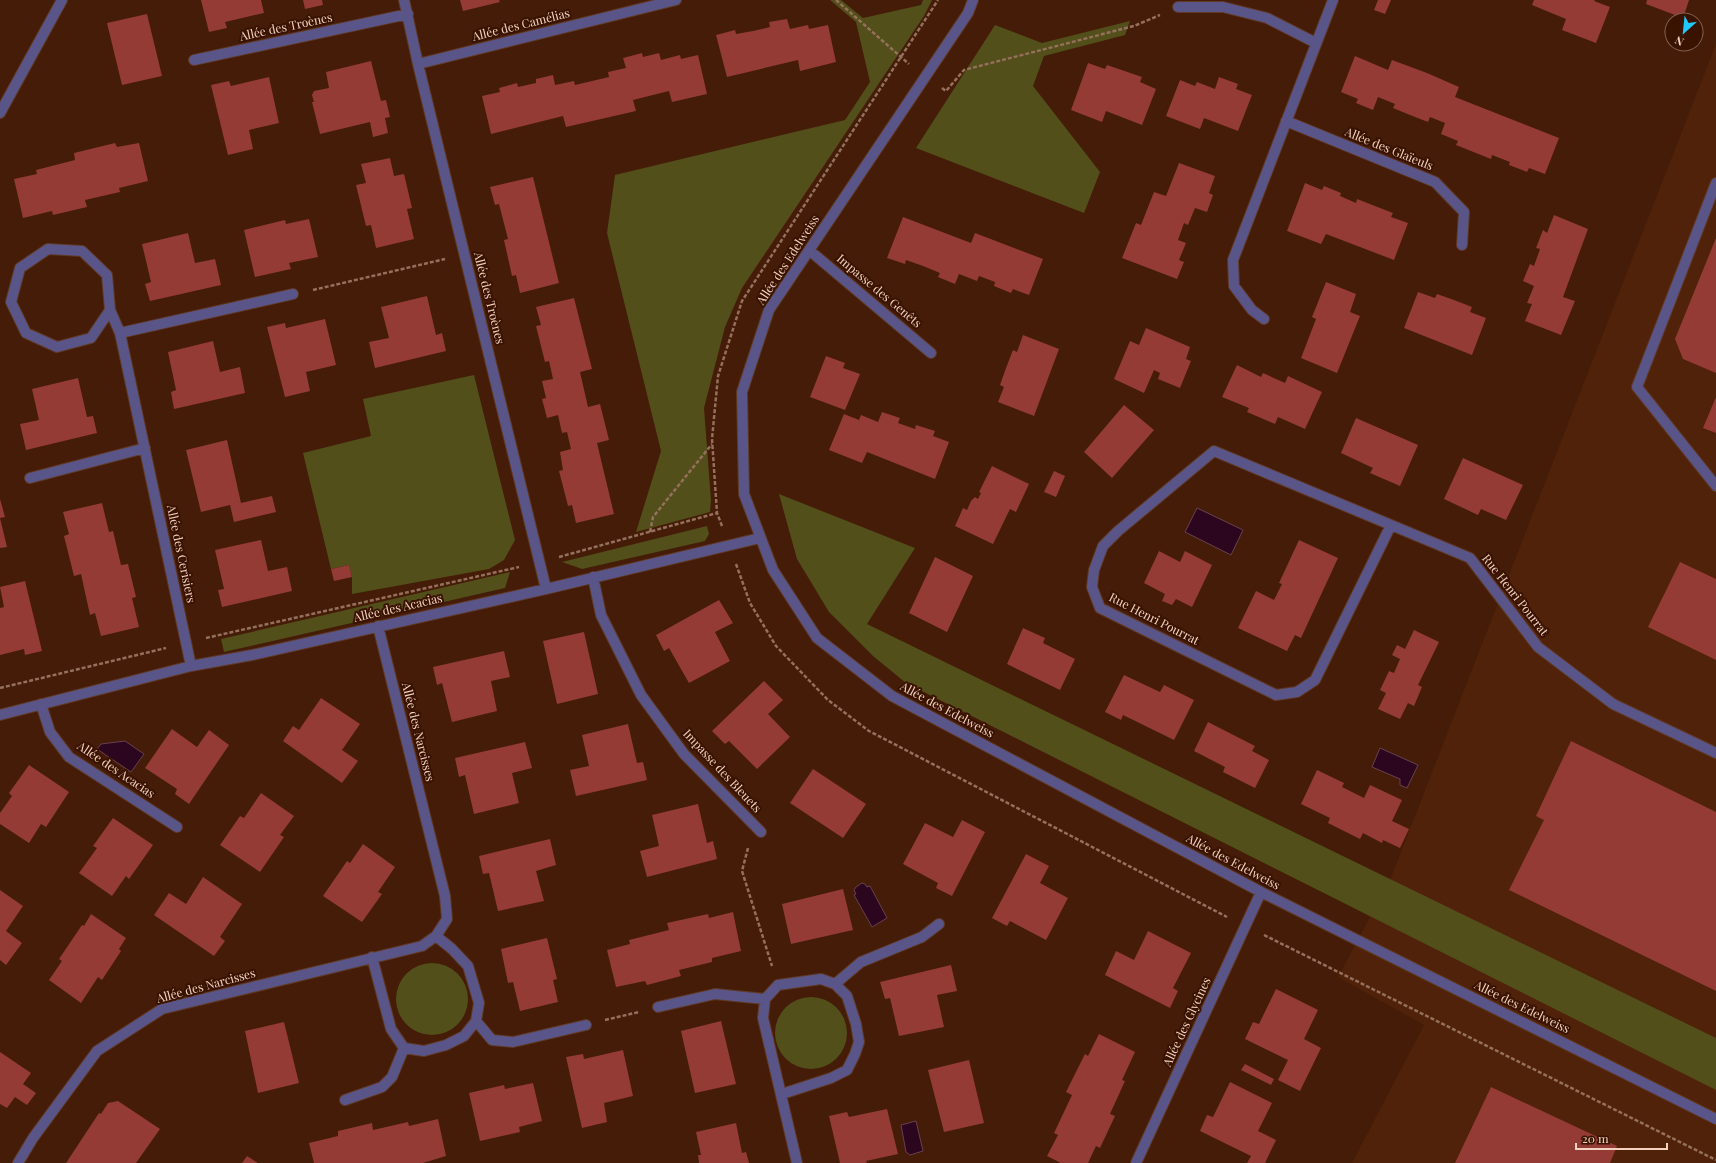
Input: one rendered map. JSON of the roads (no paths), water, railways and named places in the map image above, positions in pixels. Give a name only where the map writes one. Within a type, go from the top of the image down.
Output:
[{"type":"street","points":[[0,113],[62,0]]},
{"type":"street","name":"Allée des Troènes","points":[[404,0],[418,64],[546,589]]},
{"type":"street","name":"Allée des Camélias","points":[[418,64],[676,0]]},
{"type":"street","name":"Allée des Edelweiss","points":[[973,0],[968,12],[769,310],[742,392],[744,494],[773,570],[818,638],[892,696],[1261,892],[1716,1119]]},
{"type":"street","points":[[1264,319],[1252,310],[1234,286],[1233,260],[1333,0]]},
{"type":"street","points":[[1178,7],[1223,7],[1267,18],[1316,43]]},
{"type":"street","name":"Allée des Troènes","points":[[194,60],[408,14]]},
{"type":"street","name":"Allée des Glaïeuls","points":[[1286,121],[1435,182],[1464,212],[1462,245]]},
{"type":"street","points":[[1716,183],[1637,387],[1716,486]]},
{"type":"street","name":"Allée des Cerisiers","points":[[110,310],[91,338],[57,347],[26,333],[11,302],[20,268],[48,249],[82,251],[107,275],[110,310],[120,333],[191,666]]},
{"type":"street","name":"Impasse des Genêts","points":[[809,250],[932,353]]},
{"type":"street","points":[[120,333],[293,294]]},
{"type":"street","points":[[30,478],[145,448]]},
{"type":"street","name":"Rue Henri Pourrat","points":[[1391,525],[1316,680],[1297,692],[1276,695],[1100,608],[1092,587],[1094,570],[1103,546],[1118,531],[1214,451],[1470,558],[1538,647],[1613,704],[1716,753]]},
{"type":"street","name":"Allée des Acacias","points":[[0,715],[191,666],[252,655],[546,589],[760,538]]},
{"type":"street","name":"Impasse des Bleuets","points":[[593,577],[601,614],[641,695],[684,754],[761,832]]},
{"type":"street","name":"Allée des Narcisses","points":[[18,1163],[33,1138],[97,1051],[162,1009],[422,946],[436,936],[447,919],[445,896],[378,626]]},
{"type":"street","name":"Allée des Acacias","points":[[41,704],[50,732],[69,757],[177,827]]},
{"type":"street","name":"Allée des Glycines","points":[[1136,1163],[1261,892]]},
{"type":"street","points":[[835,984],[860,962],[922,937],[939,924]]},
{"type":"street","points":[[372,957],[391,1029],[404,1048],[424,1051],[446,1045],[464,1036],[476,1021],[479,1003],[468,966],[452,948],[436,936]]},
{"type":"street","points":[[782,1094],[831,1078],[847,1070],[855,1054],[859,1042],[856,1024],[847,996],[835,984],[821,978],[778,986],[765,999],[763,1018],[797,1163]]},
{"type":"street","points":[[658,1007],[715,994],[765,999]]},
{"type":"street","points":[[476,1021],[492,1040],[513,1042],[586,1025]]},
{"type":"street","points":[[345,1100],[382,1087],[392,1077],[404,1048]]}]
